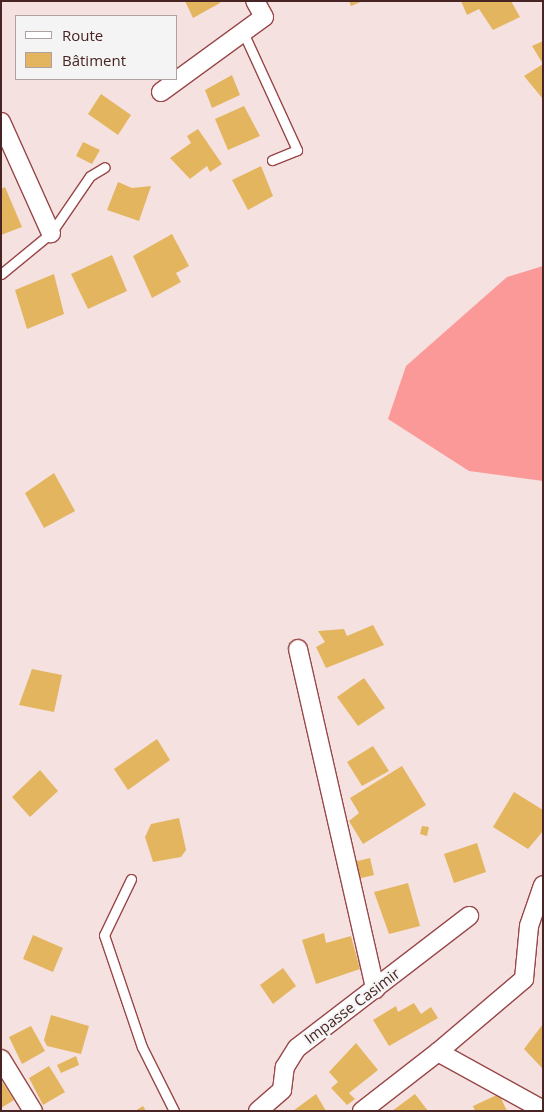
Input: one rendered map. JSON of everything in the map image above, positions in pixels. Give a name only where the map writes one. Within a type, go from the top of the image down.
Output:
[{"type":"street","points":[[178,80],[264,17],[257,2]]},
{"type":"street","points":[[161,92],[177,80]]},
{"type":"street","points":[[1,122],[51,232]]},
{"type":"street","points":[[298,650],[375,989]]},
{"type":"street","points":[[362,1111],[438,1052],[524,978],[528,926],[543,885]]},
{"type":"street","name":"Impasse Casimir","points":[[258,1111],[282,1090],[285,1068],[297,1048],[469,916]]},
{"type":"street","points":[[438,1052],[536,1108]]},
{"type":"street","points":[[1,1059],[33,1111]]},
{"type":"lane","points":[[243,32],[297,150],[272,160]]},
{"type":"lane","points":[[1,274],[51,232],[90,176],[105,167]]},
{"type":"lane","points":[[131,878],[104,935],[142,1047],[174,1111]]},
{"type":"shaded area","points":[[543,266],[543,481],[469,471],[388,419],[406,366],[507,277]]},
{"type":"building","points":[[185,1],[219,1],[220,3],[193,18]]},
{"type":"building","points":[[349,1],[363,1],[351,6]]},
{"type":"building","points":[[461,1],[511,1],[520,17],[493,30],[479,9],[467,15]]},
{"type":"building","points":[[543,41],[543,64],[532,46]]},
{"type":"building","points":[[543,64],[543,99],[524,76]]},
{"type":"building","points":[[232,75],[240,95],[212,108],[205,90]]},
{"type":"building","points":[[101,94],[131,115],[118,135],[88,114]]},
{"type":"building","points":[[244,106],[260,136],[228,150],[215,119]]},
{"type":"building","points":[[198,129],[222,164],[210,172],[207,166],[190,179],[170,158],[191,143],[187,136]]},
{"type":"building","points":[[83,142],[100,150],[92,164],[76,156]]},
{"type":"building","points":[[261,166],[273,196],[248,210],[232,180]]},
{"type":"building","points":[[118,182],[132,188],[151,186],[139,221],[107,210]]},
{"type":"building","points":[[5,187],[22,227],[1,235],[1,189]]},
{"type":"building","points":[[172,234],[189,266],[176,273],[181,282],[152,298],[133,256]]},
{"type":"building","points":[[112,255],[127,291],[88,309],[71,274]]},
{"type":"building","points":[[54,274],[64,314],[27,329],[15,290]]},
{"type":"building","points":[[54,473],[75,511],[44,528],[25,493]]},
{"type":"building","points":[[373,625],[384,645],[326,668],[316,647],[325,642],[318,631],[344,629],[347,636]]},
{"type":"building","points":[[32,669],[62,675],[54,712],[19,705]]},
{"type":"building","points":[[364,678],[385,708],[358,726],[337,697]]},
{"type":"building","points":[[157,739],[170,760],[128,790],[114,769]]},
{"type":"building","points":[[373,746],[389,771],[362,786],[347,762]]},
{"type":"building","points":[[402,766],[426,805],[363,844],[349,821],[359,813],[350,798]]},
{"type":"building","points":[[40,770],[58,791],[30,817],[12,797]]},
{"type":"building","points":[[514,792],[543,810],[543,831],[528,849],[493,827]]},
{"type":"building","points":[[179,818],[186,850],[181,857],[153,862],[145,837],[151,824]]},
{"type":"building","points":[[422,826],[429,827],[427,836],[420,834]]},
{"type":"building","points":[[477,843],[486,872],[454,883],[444,854]]},
{"type":"building","points":[[370,858],[374,875],[357,879],[353,862]]},
{"type":"building","points":[[408,883],[420,926],[389,934],[374,892]]},
{"type":"building","points":[[324,933],[326,943],[351,936],[360,969],[316,984],[302,940]]},
{"type":"building","points":[[33,935],[63,948],[53,972],[23,959]]},
{"type":"building","points":[[283,968],[296,986],[273,1004],[260,985]]},
{"type":"building","points":[[414,1003],[421,1014],[431,1007],[438,1018],[389,1046],[373,1020],[396,1006],[398,1012]]},
{"type":"building","points":[[51,1015],[89,1026],[81,1054],[47,1046],[44,1040]]},
{"type":"building","points":[[543,1024],[543,1069],[524,1049]]},
{"type":"building","points":[[31,1026],[45,1051],[22,1064],[9,1037]]},
{"type":"building","points":[[356,1043],[378,1070],[349,1093],[355,1099],[347,1105],[331,1088],[338,1082],[329,1072]]},
{"type":"building","points":[[76,1056],[79,1065],[61,1073],[57,1065]]},
{"type":"building","points":[[49,1066],[65,1092],[43,1105],[29,1078]]},
{"type":"building","points":[[1,1080],[14,1100],[1,1108]]},
{"type":"building","points":[[316,1094],[326,1111],[293,1111],[297,1108]]},
{"type":"building","points":[[415,1094],[428,1111],[392,1111]]},
{"type":"building","points":[[499,1094],[507,1111],[475,1111],[473,1106]]},
{"type":"building","points":[[143,1106],[146,1111],[135,1111]]}]
